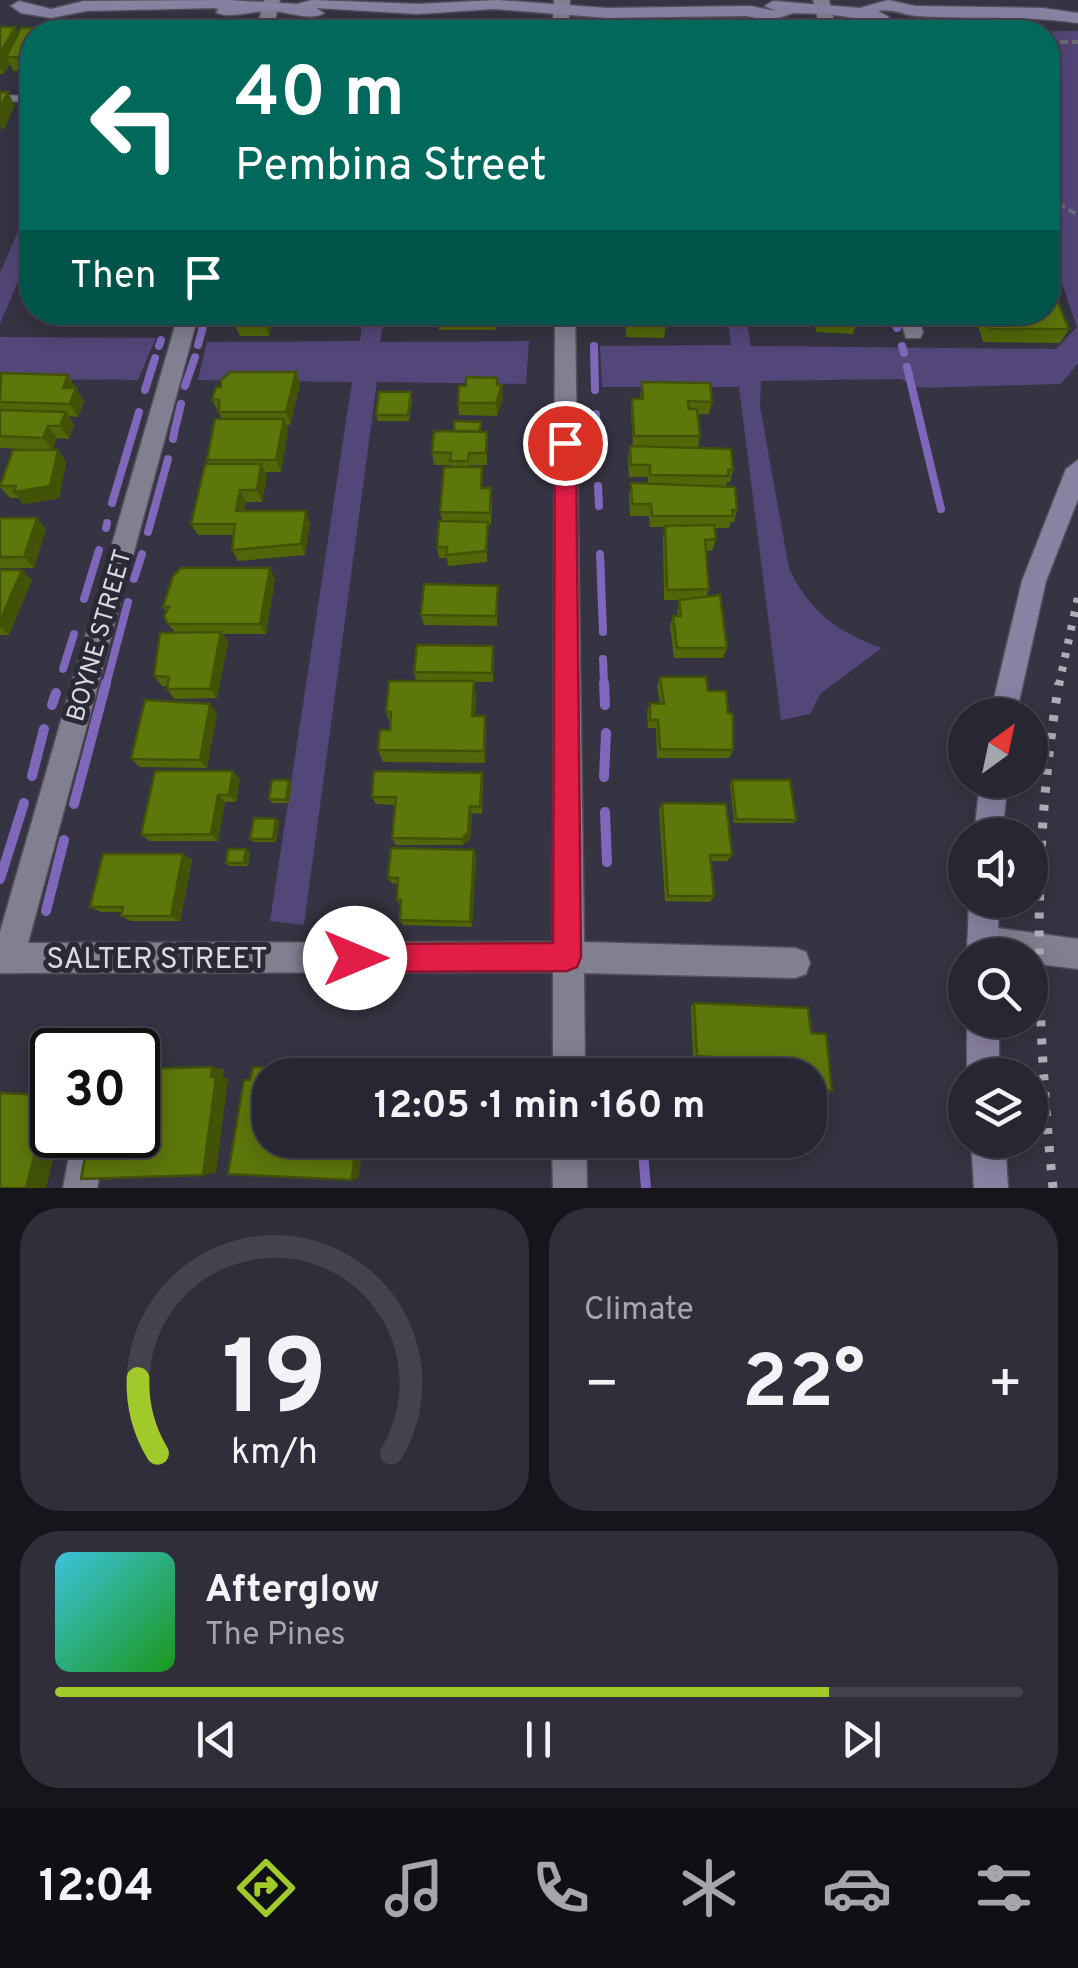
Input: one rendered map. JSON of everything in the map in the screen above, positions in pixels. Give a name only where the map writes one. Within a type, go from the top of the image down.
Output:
[{"type":"street","points":[[0,6],[20,6],[37,0]]},
{"type":"street","points":[[20,6],[32,12],[72,12],[81,3],[181,7],[206,13],[272,4],[312,13],[354,14],[363,8],[456,8],[471,15],[509,15],[519,9],[561,5],[624,15],[647,10],[750,10],[770,16],[822,6],[880,18],[904,18],[913,11],[1042,12],[1078,8]]},
{"type":"street","points":[[1042,12],[1078,18]]},
{"type":"street","name":"BOYNE STREET","points":[[4,958],[184,325]]},
{"type":"street","points":[[565,325],[569,1058]]},
{"type":"street","points":[[1007,698],[1034,580],[1078,469]]},
{"type":"street","points":[[1048,952],[1078,954]]},
{"type":"street","name":"SALTER STREET","points":[[4,958],[567,957],[795,963]]},
{"type":"street","points":[[80,1188],[86,1158]]},
{"type":"street","points":[[569,1158],[570,1188]]},
{"type":"street","points":[[989,1158],[991,1188]]},
{"type":"shaded area","points":[[1060,31],[1078,31],[1078,363],[1061,384],[919,388],[901,379],[761,381],[760,406],[789,568],[826,618],[851,635],[882,648],[821,693],[810,714],[781,720],[739,387],[602,387],[600,346],[731,345],[728,325],[747,325],[751,346],[1056,349],[1077,327],[1060,278]]},
{"type":"shaded area","points":[[20,227],[20,276],[0,324],[0,273]]},
{"type":"shaded area","points":[[362,325],[383,325],[380,342],[529,341],[526,384],[377,382],[304,925],[270,921],[352,382],[198,380],[207,342],[360,341]]},
{"type":"shaded area","points":[[0,337],[156,338],[138,380],[0,379]]},
{"type":"building","points":[[0,27],[15,27],[0,54]]},
{"type":"building","points":[[20,30],[20,57],[6,57]]},
{"type":"building","points":[[0,92],[8,92],[0,108]]},
{"type":"building","points":[[1060,307],[1069,329],[991,329],[990,325],[1060,325]]},
{"type":"building","points":[[230,372],[296,372],[286,412],[219,412],[219,400],[212,400],[216,387],[221,387],[221,380]]},
{"type":"building","points":[[1,373],[68,375],[63,388],[76,388],[70,404],[0,402]]},
{"type":"building","points":[[466,377],[497,378],[497,385],[502,385],[496,403],[458,403],[459,386],[466,386]]},
{"type":"building","points":[[642,382],[710,383],[712,402],[688,401],[689,409],[697,409],[700,436],[634,436],[632,399],[643,399]]},
{"type":"building","points":[[379,392],[411,392],[408,415],[376,415]]},
{"type":"building","points":[[0,410],[66,412],[60,426],[48,426],[43,438],[0,436]]},
{"type":"building","points":[[215,419],[284,419],[276,460],[207,460]]},
{"type":"building","points":[[454,421],[481,422],[480,431],[454,431]]},
{"type":"building","points":[[434,431],[487,432],[486,453],[469,453],[468,461],[450,461],[451,453],[432,452]]},
{"type":"building","points":[[630,446],[731,449],[733,470],[728,470],[729,476],[650,475],[650,465],[631,465]]},
{"type":"building","points":[[13,450],[58,450],[50,486],[14,492],[16,486],[0,486]]},
{"type":"building","points":[[205,464],[261,464],[257,490],[240,490],[236,511],[306,511],[301,544],[232,550],[235,524],[191,524]]},
{"type":"building","points":[[444,467],[482,467],[481,488],[491,488],[490,513],[440,512]]},
{"type":"building","points":[[631,483],[735,487],[737,510],[732,510],[733,516],[652,516],[651,504],[632,504]]},
{"type":"building","points":[[0,518],[37,518],[24,557],[0,557]]},
{"type":"building","points":[[439,521],[488,522],[486,551],[446,555],[447,547],[437,547]]},
{"type":"building","points":[[714,525],[716,539],[705,540],[709,589],[667,590],[665,526]]},
{"type":"building","points":[[181,568],[270,568],[260,624],[168,624],[164,616],[169,607],[163,607],[173,576]]},
{"type":"building","points":[[0,570],[22,570],[0,621]]},
{"type":"building","points":[[424,584],[498,586],[496,616],[421,615]]},
{"type":"building","points":[[720,595],[727,648],[677,648],[673,616],[681,616],[679,600]]},
{"type":"building","points":[[221,632],[210,689],[167,689],[169,677],[154,676],[160,633]]},
{"type":"building","points":[[417,645],[493,646],[492,673],[414,672]]},
{"type":"building","points":[[660,677],[706,677],[708,691],[726,691],[728,713],[733,714],[733,750],[660,749],[658,720],[650,720],[650,703],[664,704]]},
{"type":"building","points":[[389,681],[474,681],[472,716],[485,716],[484,751],[378,750],[380,730],[390,730],[391,712],[386,712]]},
{"type":"building","points":[[145,700],[210,704],[200,760],[131,759]]},
{"type":"building","points":[[155,771],[233,771],[229,795],[218,795],[211,834],[141,835]]},
{"type":"building","points":[[374,771],[482,773],[480,807],[470,806],[468,832],[462,839],[392,838],[396,797],[372,797]]},
{"type":"building","points":[[272,780],[289,780],[286,800],[269,799]]},
{"type":"building","points":[[732,780],[790,780],[796,820],[736,819]]},
{"type":"building","points":[[662,803],[726,804],[732,855],[710,855],[714,896],[668,896]]},
{"type":"building","points":[[254,818],[276,819],[273,839],[250,839]]},
{"type":"building","points":[[391,848],[474,850],[470,922],[400,920],[398,878],[388,878]]},
{"type":"building","points":[[228,849],[246,849],[244,863],[226,863]]},
{"type":"building","points":[[103,854],[183,854],[171,916],[121,916],[123,907],[90,907]]},
{"type":"building","points":[[694,1003],[808,1008],[811,1033],[826,1034],[832,1091],[827,1091],[827,1058],[697,1056]]},
{"type":"building","points":[[212,1067],[211,1077],[216,1077],[203,1175],[81,1179],[85,1158],[160,1158],[160,1068]]},
{"type":"building","points":[[252,1071],[252,1158],[354,1158],[352,1180],[228,1174],[244,1080],[250,1080]]},
{"type":"building","points":[[0,1093],[30,1094],[30,1158],[34,1158],[26,1188],[0,1188]]},
{"type":"waterway","points":[[198,345],[203,325]]},
{"type":"waterway","points":[[159,346],[161,340]]},
{"type":"waterway","points":[[594,346],[595,390]]},
{"type":"waterway","points":[[902,346],[904,353]]},
{"type":"waterway","points":[[185,386],[195,357]]},
{"type":"waterway","points":[[145,390],[155,358]]},
{"type":"waterway","points":[[907,367],[941,509]]},
{"type":"waterway","points":[[176,425],[181,404]]},
{"type":"waterway","points":[[112,503],[139,412]]},
{"type":"waterway","points":[[596,414],[597,466]]},
{"type":"waterway","points":[[173,439],[175,428]]},
{"type":"waterway","points":[[148,532],[168,459]]},
{"type":"waterway","points":[[598,486],[599,506]]},
{"type":"waterway","points":[[106,528],[107,523]]},
{"type":"waterway","points":[[84,599],[99,550]]},
{"type":"waterway","points":[[134,579],[142,554]]},
{"type":"waterway","points":[[600,554],[603,632]]},
{"type":"waterway","points":[[106,685],[128,602]]},
{"type":"waterway","points":[[63,669],[74,634]]},
{"type":"waterway","points":[[603,659],[604,685]]},
{"type":"waterway","points":[[74,804],[106,683]]},
{"type":"waterway","points":[[604,683],[605,705]]},
{"type":"waterway","points":[[52,705],[56,693]]},
{"type":"waterway","points":[[32,776],[44,729]]},
{"type":"waterway","points":[[604,777],[606,733]]},
{"type":"waterway","points":[[0,879],[24,803]]},
{"type":"waterway","points":[[605,812],[607,862]]},
{"type":"waterway","points":[[46,911],[64,840]]},
{"type":"waterway","points":[[644,1158],[646,1188]]},
{"type":"railway","points":[[1059,685],[1078,597]]},
{"type":"railway","points":[[1053,1188],[1039,935],[1044,809],[1059,683]]},
{"type":"route","points":[[355,958],[567,957],[565,443]]}]
